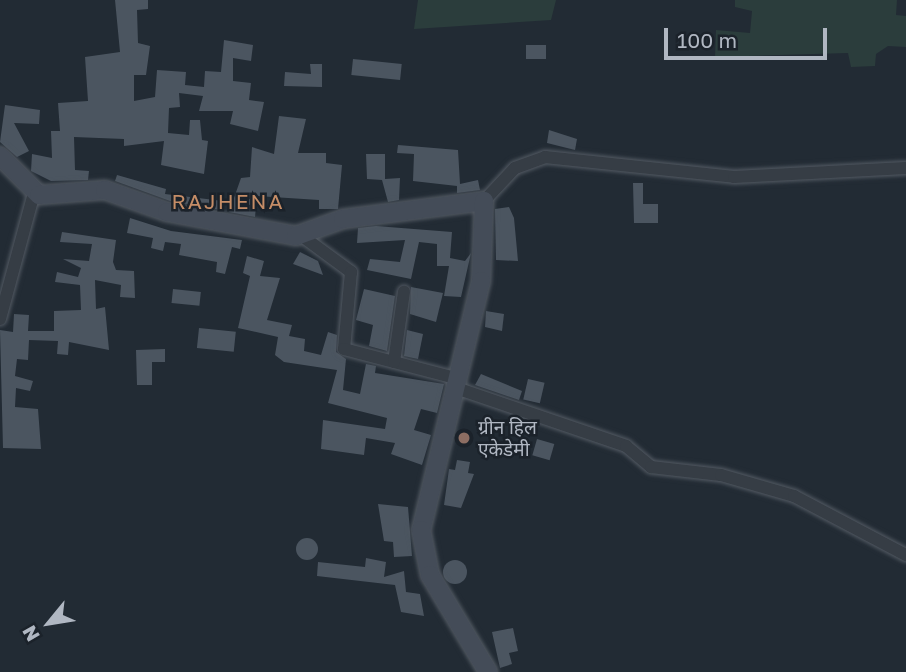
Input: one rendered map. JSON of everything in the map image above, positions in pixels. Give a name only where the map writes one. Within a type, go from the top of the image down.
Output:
[{"type":"street","points":[[0,156],[34,192],[105,190],[167,212],[302,236],[351,272],[344,349],[394,362],[626,446],[651,467],[721,475],[794,496],[906,555]]},
{"type":"street","points":[[302,236],[343,219],[484,201],[515,168],[558,156],[734,177],[906,169]]},
{"type":"street","points":[[0,319],[34,192]]},
{"type":"street","points":[[484,201],[481,281],[457,384],[425,491],[422,544],[436,587],[488,672]]},
{"type":"street","points":[[394,362],[404,292]]},
{"type":"shaded area","points":[[418,0],[556,0],[551,20],[414,29]]},
{"type":"shaded area","points":[[735,0],[897,0],[896,15],[906,16],[906,47],[888,46],[876,54],[875,66],[851,67],[848,53],[715,57],[716,30],[750,33],[752,11],[735,7]]},
{"type":"building","points":[[115,0],[148,0],[148,9],[137,10],[138,43],[150,46],[146,75],[134,75],[134,101],[155,97],[157,70],[186,72],[185,85],[204,87],[205,71],[221,72],[224,40],[253,45],[251,61],[233,58],[233,81],[251,83],[249,100],[264,102],[258,131],[230,124],[233,111],[199,111],[203,96],[179,93],[180,107],[169,108],[168,133],[189,135],[190,120],[200,120],[202,140],[208,141],[204,174],[161,165],[164,141],[124,146],[124,139],[74,137],[75,170],[89,171],[88,180],[51,181],[31,171],[32,154],[52,158],[51,131],[60,131],[58,103],[88,101],[85,57],[120,52]]},
{"type":"building","points":[[526,45],[546,45],[546,59],[526,59]]},
{"type":"building","points":[[353,59],[402,64],[400,80],[351,75]]},
{"type":"building","points":[[310,64],[322,64],[322,87],[284,86],[285,72],[311,74]]},
{"type":"building","points":[[5,105],[40,110],[39,124],[14,123],[29,151],[17,157],[0,142]]},
{"type":"building","points":[[279,116],[306,119],[298,153],[326,153],[326,163],[342,165],[338,209],[319,209],[319,200],[257,196],[255,217],[229,212],[241,178],[250,177],[252,147],[274,154]]},
{"type":"building","points":[[549,130],[577,139],[575,150],[547,143]]},
{"type":"building","points":[[398,145],[458,150],[460,184],[478,180],[480,190],[457,193],[457,186],[413,181],[414,154],[397,153]]},
{"type":"building","points":[[366,154],[385,154],[385,179],[400,178],[399,200],[388,202],[382,180],[367,179]]},
{"type":"building","points":[[117,175],[166,189],[165,194],[223,201],[221,210],[170,201],[115,181]]},
{"type":"building","points":[[633,183],[643,183],[643,204],[658,204],[658,223],[634,223]]},
{"type":"building","points":[[509,207],[514,218],[518,261],[496,260],[495,209]]},
{"type":"building","points":[[130,218],[171,231],[242,240],[240,249],[232,247],[225,274],[216,272],[217,262],[179,255],[181,244],[165,242],[163,251],[151,248],[153,238],[127,233]]},
{"type":"building","points":[[376,226],[452,232],[450,258],[465,261],[471,253],[461,297],[444,296],[449,266],[437,266],[437,244],[419,242],[411,279],[367,270],[370,259],[400,262],[405,240],[357,243],[358,228]]},
{"type":"building","points":[[62,232],[116,240],[113,262],[116,270],[134,271],[135,298],[120,297],[121,285],[95,280],[96,309],[105,307],[109,350],[69,342],[68,355],[57,354],[58,341],[29,340],[28,360],[17,359],[15,376],[33,381],[30,391],[16,388],[15,407],[38,409],[41,449],[3,448],[0,330],[13,332],[14,314],[29,315],[28,331],[54,331],[54,311],[81,310],[80,285],[55,282],[57,272],[78,277],[81,268],[63,259],[89,261],[92,244],[60,242]]},
{"type":"building","points":[[300,252],[318,261],[323,275],[293,264]]},
{"type":"building","points":[[247,256],[264,261],[260,276],[280,278],[267,320],[292,325],[289,336],[305,339],[304,351],[321,355],[328,332],[337,335],[336,352],[346,359],[343,390],[360,394],[366,364],[376,366],[375,373],[444,384],[437,413],[421,409],[414,430],[431,435],[422,465],[391,454],[395,443],[366,438],[364,455],[321,449],[323,420],[385,429],[387,418],[328,403],[337,370],[284,362],[275,355],[278,337],[238,328],[250,276],[243,273]]},
{"type":"building","points":[[411,287],[443,293],[436,322],[410,314]]},
{"type":"building","points":[[173,289],[201,292],[199,306],[172,303]]},
{"type":"building","points":[[364,289],[395,296],[387,351],[369,346],[373,325],[356,320]]},
{"type":"building","points":[[486,311],[504,314],[502,331],[485,327]]},
{"type":"building","points":[[199,328],[236,332],[234,352],[197,348]]},
{"type":"building","points":[[407,330],[423,334],[418,359],[404,356]]},
{"type":"building","points":[[165,349],[165,362],[152,362],[152,385],[137,385],[136,350]]},
{"type":"building","points":[[481,374],[522,391],[519,400],[475,385]]},
{"type":"building","points":[[528,379],[545,383],[540,403],[523,399]]},
{"type":"building","points":[[537,439],[554,444],[550,460],[532,455]]},
{"type":"building","points":[[457,460],[470,462],[468,473],[474,474],[461,508],[444,505],[449,469],[455,470]]},
{"type":"building","points":[[378,504],[408,507],[412,556],[394,557],[393,542],[384,541]]},
{"type":"building","points":[[307,538],[315,541],[318,549],[315,557],[307,560],[299,557],[296,549],[299,541]]},
{"type":"building","points":[[366,558],[386,562],[384,577],[404,571],[406,592],[420,594],[424,616],[401,612],[395,585],[317,576],[318,562],[365,567]]},
{"type":"building","points":[[455,560],[463,564],[467,572],[463,580],[455,584],[447,580],[443,572],[447,564]]},
{"type":"building","points":[[513,628],[518,651],[509,653],[512,664],[500,668],[492,632]]},
{"type":"place","name":"ग्रीन हिल एकेडेमी","points":[[464,438]]},
{"type":"district","name":"RAJHENA","points":[[228,201]]}]
